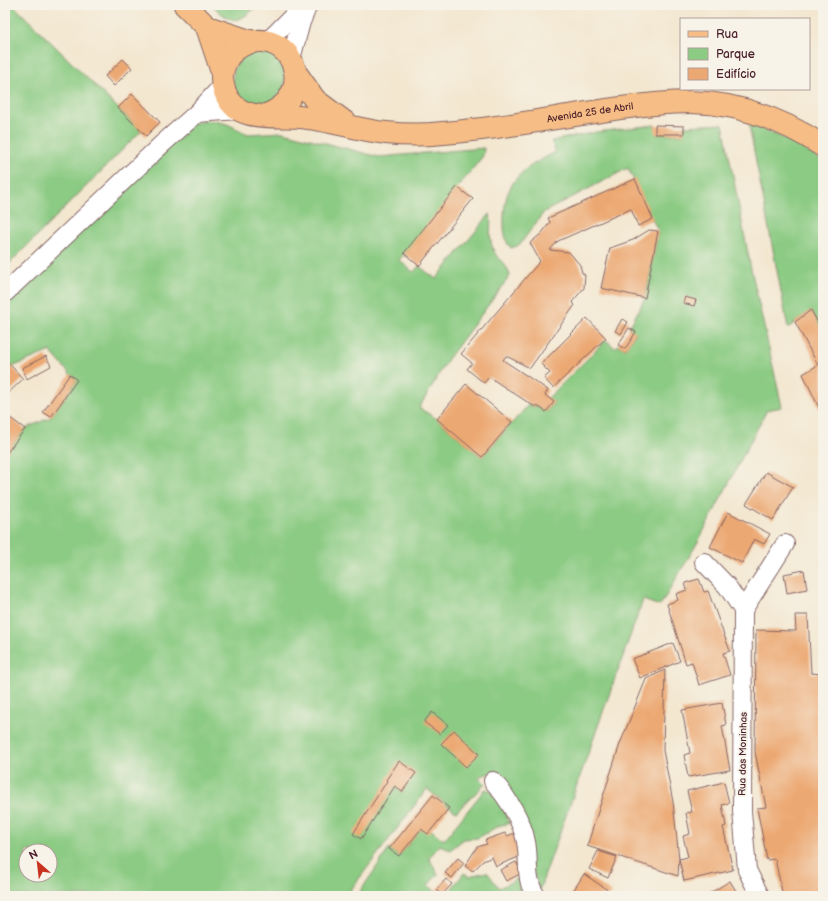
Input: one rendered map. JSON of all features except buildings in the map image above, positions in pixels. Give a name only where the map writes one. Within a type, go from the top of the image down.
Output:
[{"type":"main road","name":"Avenida 25 de Abril","points":[[185,5],[207,27],[231,104],[238,110],[256,116],[266,115],[301,117],[386,133],[442,134],[650,104],[692,102],[731,106],[768,116],[801,132],[823,146]]},
{"type":"main road","name":"Avenida 25 de Abril","points":[[207,27],[276,46],[293,66],[315,100],[350,126]]},
{"type":"main road","points":[[222,79],[226,61],[233,52],[242,46],[260,42]]},
{"type":"main road","points":[[266,115],[276,111],[286,104],[292,95],[296,84],[293,66]]},
{"type":"street","points":[[260,42],[304,5]]},
{"type":"street","points":[[293,66],[301,22],[308,5]]},
{"type":"street","points":[[5,293],[154,151],[197,113],[222,79]]},
{"type":"street","points":[[197,113],[238,110]]},
{"type":"street","points":[[704,562],[727,586],[743,610],[785,544]]},
{"type":"street","name":"Rua das Moninhas","points":[[743,610],[742,811],[747,870],[760,896]]},
{"type":"street","points":[[493,781],[503,794],[523,830],[526,843],[528,877],[530,887],[536,896]]},
{"type":"green space","points":[[5,5],[13,5],[141,131],[5,268]]},
{"type":"green space","points":[[212,5],[258,5],[245,16],[235,20],[225,16]]},
{"type":"green space","points":[[254,52],[264,52],[278,59],[285,73],[285,83],[278,97],[264,104],[254,104],[244,100],[237,93],[233,83],[233,73],[237,63],[244,56]]},
{"type":"green space","points":[[204,120],[227,124],[248,134],[283,132],[379,157],[484,148],[483,156],[399,260],[413,272],[419,266],[436,279],[490,214],[491,240],[493,249],[509,272],[510,276],[448,359],[419,408],[437,419],[482,457],[529,404],[534,407],[536,405],[546,412],[554,402],[548,398],[606,340],[615,348],[618,345],[625,349],[636,333],[629,328],[645,298],[658,231],[628,168],[544,212],[521,243],[511,248],[507,242],[504,224],[507,196],[511,186],[525,170],[556,152],[551,141],[596,132],[655,125],[656,134],[684,134],[684,126],[723,124],[750,264],[782,407],[767,410],[699,540],[660,606],[643,600],[539,891],[508,788],[496,771],[478,777],[485,784],[456,812],[427,789],[346,896],[5,896],[5,454],[25,429],[51,417],[77,380],[50,351],[12,367],[5,358],[5,301],[191,124]]},
{"type":"green space","points":[[749,125],[778,136],[823,161],[823,332],[811,310],[788,328]]},
{"type":"green space","points":[[485,789],[493,791],[510,823],[498,826],[478,838],[464,839],[450,850],[440,845],[429,858],[438,874],[428,885],[441,896],[357,896],[389,849],[399,856],[421,829],[431,830],[444,840]]},
{"type":"green space","points":[[487,872],[499,888],[519,878],[519,889],[523,896],[446,896],[464,873],[469,876]]}]
